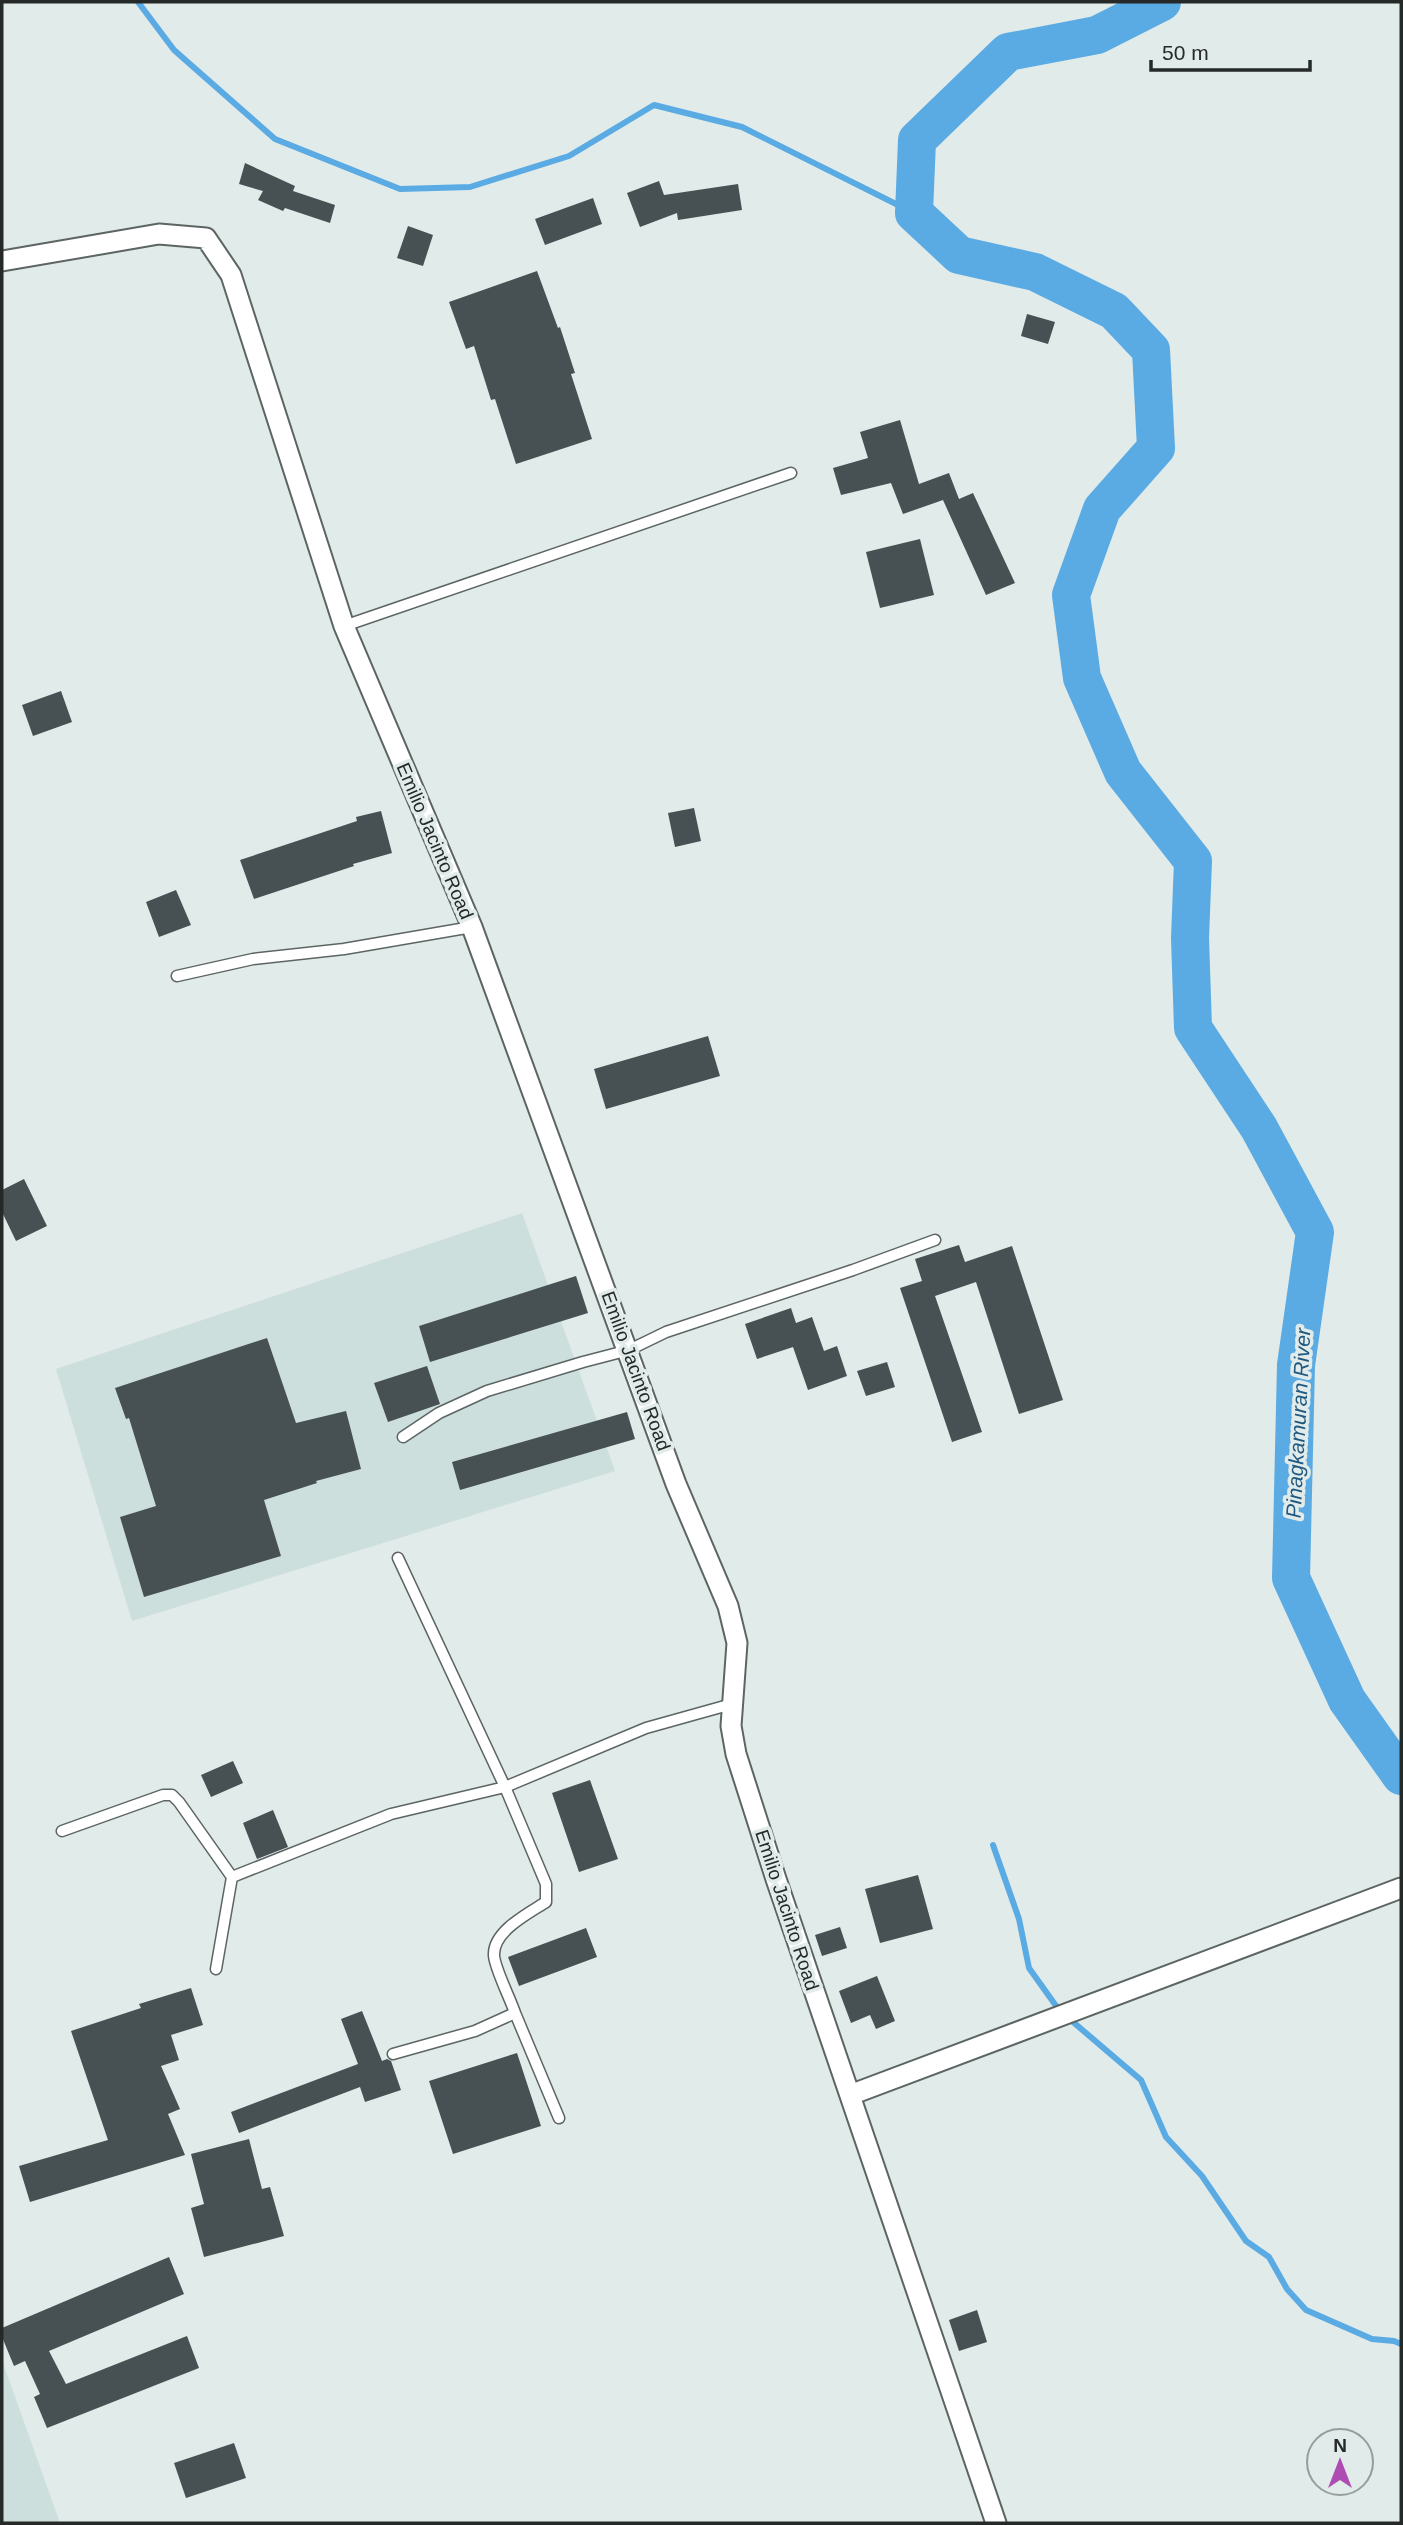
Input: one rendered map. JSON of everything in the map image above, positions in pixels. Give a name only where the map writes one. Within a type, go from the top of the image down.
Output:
[{"type":"street","name":"Emilio Jacinto Road","points":[[2,261],[159,234],[206,238],[231,275],[344,626],[472,926],[676,1484],[728,1606],[737,1643],[731,1726],[736,1754],[996,2523]]},
{"type":"street","points":[[850,2095],[1401,1888]]},
{"type":"lane","points":[[344,626],[791,473]]},
{"type":"lane","points":[[177,976],[253,959],[344,949],[472,926]]},
{"type":"lane","points":[[403,1437],[439,1413],[487,1391],[629,1350],[666,1332],[935,1240]]},
{"type":"lane","points":[[398,1558],[505,1787],[547,1884],[547,1902],[510,1925],[498,1942],[494,1955],[559,2118]]},
{"type":"lane","points":[[232,1877],[391,1814],[505,1787],[646,1728],[732,1704]]},
{"type":"lane","points":[[62,1831],[163,1795],[172,1795],[232,1877],[216,1969]]},
{"type":"lane","points":[[393,2054],[475,2031],[515,2013]]},
{"type":"shaded area","points":[[522,1213],[615,1471],[132,1621],[56,1369]]},
{"type":"shaded area","points":[[2,2360],[60,2523],[2,2523]]},
{"type":"building","points":[[245,163],[295,186],[293,191],[335,205],[330,223],[285,208],[283,211],[258,200],[263,191],[239,184]]},
{"type":"building","points":[[659,181],[664,195],[738,184],[742,210],[678,220],[677,213],[640,227],[627,193]]},
{"type":"building","points":[[593,198],[602,224],[545,245],[535,219]]},
{"type":"building","points":[[408,226],[433,235],[423,266],[397,258]]},
{"type":"building","points":[[537,271],[558,328],[560,327],[575,373],[571,374],[592,439],[516,464],[474,346],[466,349],[449,302]]},
{"type":"building","points":[[1027,314],[1055,322],[1048,344],[1021,336]]},
{"type":"building","points":[[900,420],[919,484],[949,473],[959,499],[973,493],[1015,583],[986,595],[943,500],[903,514],[891,483],[841,495],[833,468],[868,458],[860,432]]},
{"type":"building","points":[[920,539],[934,595],[880,608],[866,552]]},
{"type":"building","points":[[61,691],[72,722],[33,736],[22,705]]},
{"type":"building","points":[[694,808],[701,841],[675,847],[668,813]]},
{"type":"building","points":[[381,811],[392,853],[254,899],[240,860],[357,821],[356,817]]},
{"type":"building","points":[[176,890],[191,925],[159,937],[146,902]]},
{"type":"building","points":[[708,1036],[720,1076],[606,1109],[594,1069]]},
{"type":"building","points":[[24,1179],[47,1226],[16,1241],[2,1212],[2,1190]]},
{"type":"building","points":[[959,1245],[965,1262],[1012,1246],[1063,1400],[1019,1414],[976,1282],[935,1296],[982,1432],[952,1442],[900,1288],[922,1281],[915,1259]]},
{"type":"building","points":[[576,1276],[588,1313],[430,1362],[419,1326]]},
{"type":"building","points":[[791,1308],[796,1323],[812,1317],[824,1351],[837,1346],[847,1376],[808,1390],[793,1347],[757,1359],[745,1324]]},
{"type":"building","points":[[267,1338],[296,1423],[346,1411],[361,1469],[316,1481],[317,1483],[264,1500],[281,1556],[144,1597],[120,1517],[156,1506],[129,1418],[126,1419],[115,1388]]},
{"type":"building","points":[[887,1362],[895,1387],[866,1396],[857,1371]]},
{"type":"building","points":[[427,1366],[440,1404],[388,1422],[374,1383]]},
{"type":"building","points":[[627,1412],[635,1439],[460,1490],[452,1462]]},
{"type":"building","points":[[233,1761],[243,1783],[211,1797],[201,1775]]},
{"type":"building","points":[[590,1780],[618,1859],[579,1872],[552,1793]]},
{"type":"building","points":[[273,1810],[288,1847],[257,1859],[243,1823]]},
{"type":"building","points":[[918,1875],[933,1929],[880,1943],[865,1889]]},
{"type":"building","points":[[840,1927],[847,1948],[822,1956],[815,1935]]},
{"type":"building","points":[[586,1928],[597,1957],[519,1986],[508,1957]]},
{"type":"building","points":[[877,1976],[895,2021],[876,2029],[870,2015],[851,2023],[839,1991]]},
{"type":"building","points":[[191,1988],[203,2025],[171,2035],[179,2060],[161,2066],[180,2109],[168,2114],[185,2155],[30,2202],[19,2166],[108,2140],[71,2031],[141,2008],[139,2004]]},
{"type":"building","points":[[362,2011],[382,2061],[391,2061],[401,2090],[365,2102],[360,2087],[239,2133],[231,2112],[358,2064],[341,2019]]},
{"type":"building","points":[[517,2053],[541,2126],[453,2154],[429,2081]]},
{"type":"building","points":[[249,2139],[262,2189],[270,2187],[284,2236],[204,2257],[191,2208],[204,2204],[191,2154]]},
{"type":"building","points":[[169,2257],[184,2294],[49,2351],[66,2384],[187,2336],[199,2368],[47,2428],[34,2397],[40,2394],[25,2361],[14,2366],[2,2337],[2,2328]]},
{"type":"building","points":[[977,2310],[987,2342],[959,2351],[949,2320]]},
{"type":"building","points":[[234,2443],[246,2478],[186,2498],[174,2463]]},
{"type":"waterway","points":[[138,2],[174,50],[275,139],[400,189],[470,187],[569,156],[654,105],[742,127],[914,213]]},
{"type":"waterway","name":"Pinagkamuran River","points":[[1162,2],[1097,35],[1008,52],[917,140],[914,213],[959,255],[1035,272],[1114,311],[1151,350],[1156,448],[1102,509],[1071,595],[1082,678],[1123,772],[1193,861],[1190,938],[1193,1028],[1259,1128],[1315,1232],[1296,1365],[1291,1578],[1347,1700],[1401,1776]]},
{"type":"waterway","points":[[993,1845],[1019,1919],[1029,1968],[1059,2010],[1141,2080],[1166,2137],[1202,2176],[1246,2241],[1269,2257],[1287,2289],[1306,2310],[1372,2339],[1401,2344]]}]
